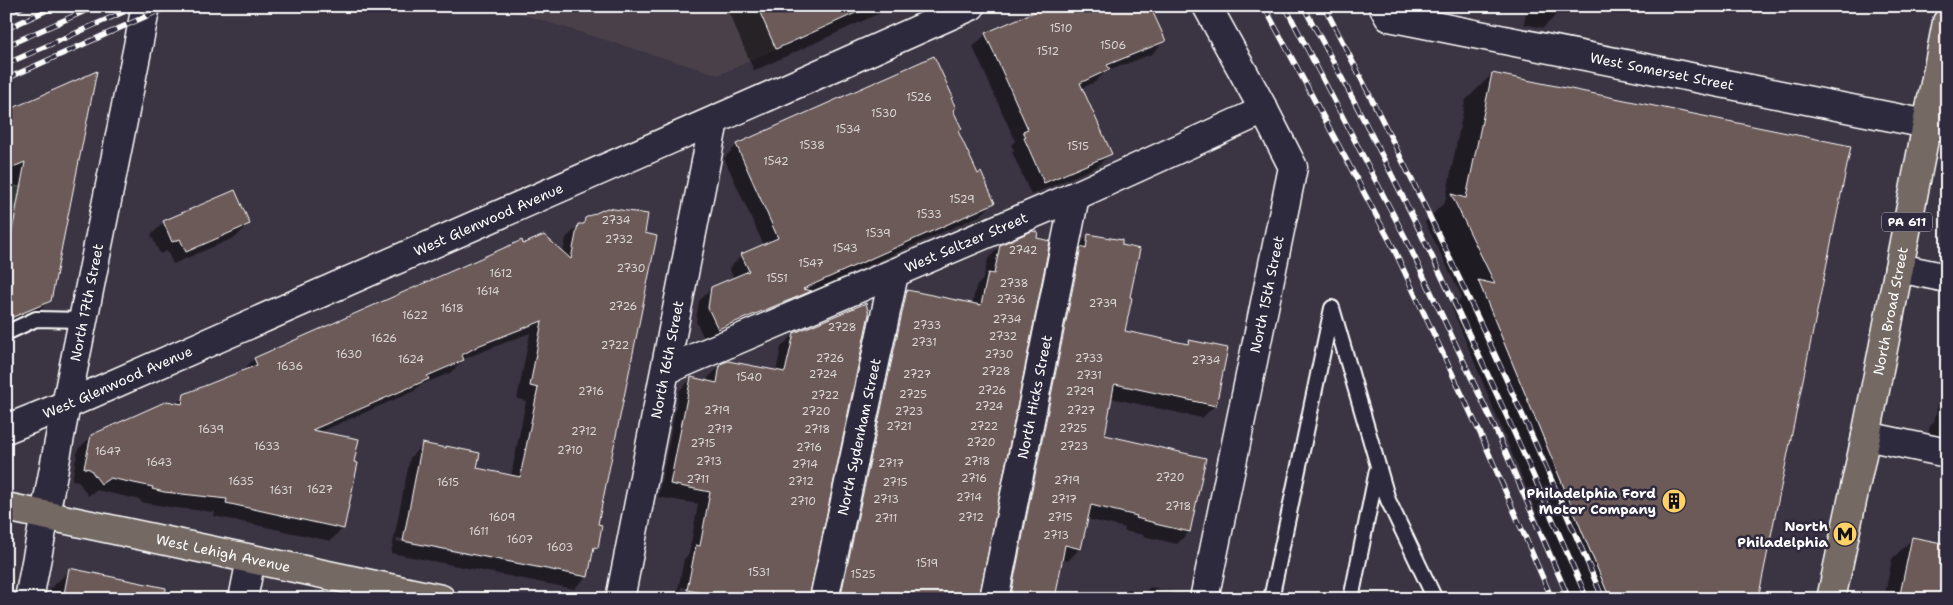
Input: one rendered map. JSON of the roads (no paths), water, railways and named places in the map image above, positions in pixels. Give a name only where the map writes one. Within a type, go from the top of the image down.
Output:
[{"type":"main road","name":"North Broad Street","points":[[1831,599],[1899,268],[1937,126],[1947,22]]},
{"type":"main road","name":"West Lehigh Avenue","points":[[6,507],[251,559],[411,596],[441,599]]},
{"type":"street","name":"North 17th Street","points":[[29,599],[146,6]]},
{"type":"street","name":"West Glenwood Avenue","points":[[6,429],[66,405],[971,6]]},
{"type":"street","name":"North 15th Street","points":[[1204,599],[1292,167],[1264,110],[1207,6]]},
{"type":"street","name":"West Somerset Street","points":[[1383,6],[1389,17],[1937,126]]},
{"type":"street","name":"West Seltzer Street","points":[[666,370],[1075,196],[1264,110]]},
{"type":"street","name":"North 16th Street","points":[[620,599],[714,120]]},
{"type":"street","name":"North Hicks Street","points":[[994,599],[1075,196]]},
{"type":"street","points":[[1899,268],[1947,278]]},
{"type":"street","name":"North Sydenham Street","points":[[824,599],[894,274]]},
{"type":"street","points":[[1866,436],[1947,453]]},
{"type":"street","points":[[243,599],[251,559]]},
{"type":"lane","points":[[1271,599],[1332,308],[1388,500],[1434,599]]},
{"type":"lane","points":[[6,333],[36,319],[83,320]]},
{"type":"lane","points":[[1351,599],[1378,467]]},
{"type":"railway","points":[[6,14],[24,6]]},
{"type":"railway","points":[[6,29],[56,6]]},
{"type":"railway","points":[[6,46],[96,6]]},
{"type":"railway","points":[[6,64],[137,6]]},
{"type":"railway","points":[[6,79],[169,6]]},
{"type":"railway","points":[[1264,6],[1392,245],[1481,435],[1552,599]]},
{"type":"railway","points":[[1285,6],[1406,239],[1495,428],[1569,599]]},
{"type":"railway","points":[[1303,6],[1417,225],[1487,373],[1587,599]]},
{"type":"railway","points":[[1324,6],[1362,79],[1470,300],[1538,449],[1603,599]]},
{"type":"place","name":"Philadelphia Ford Motor Company","points":[[1674,501]]},
{"type":"place","name":"North Philadelphia","points":[[1845,534]]}]
